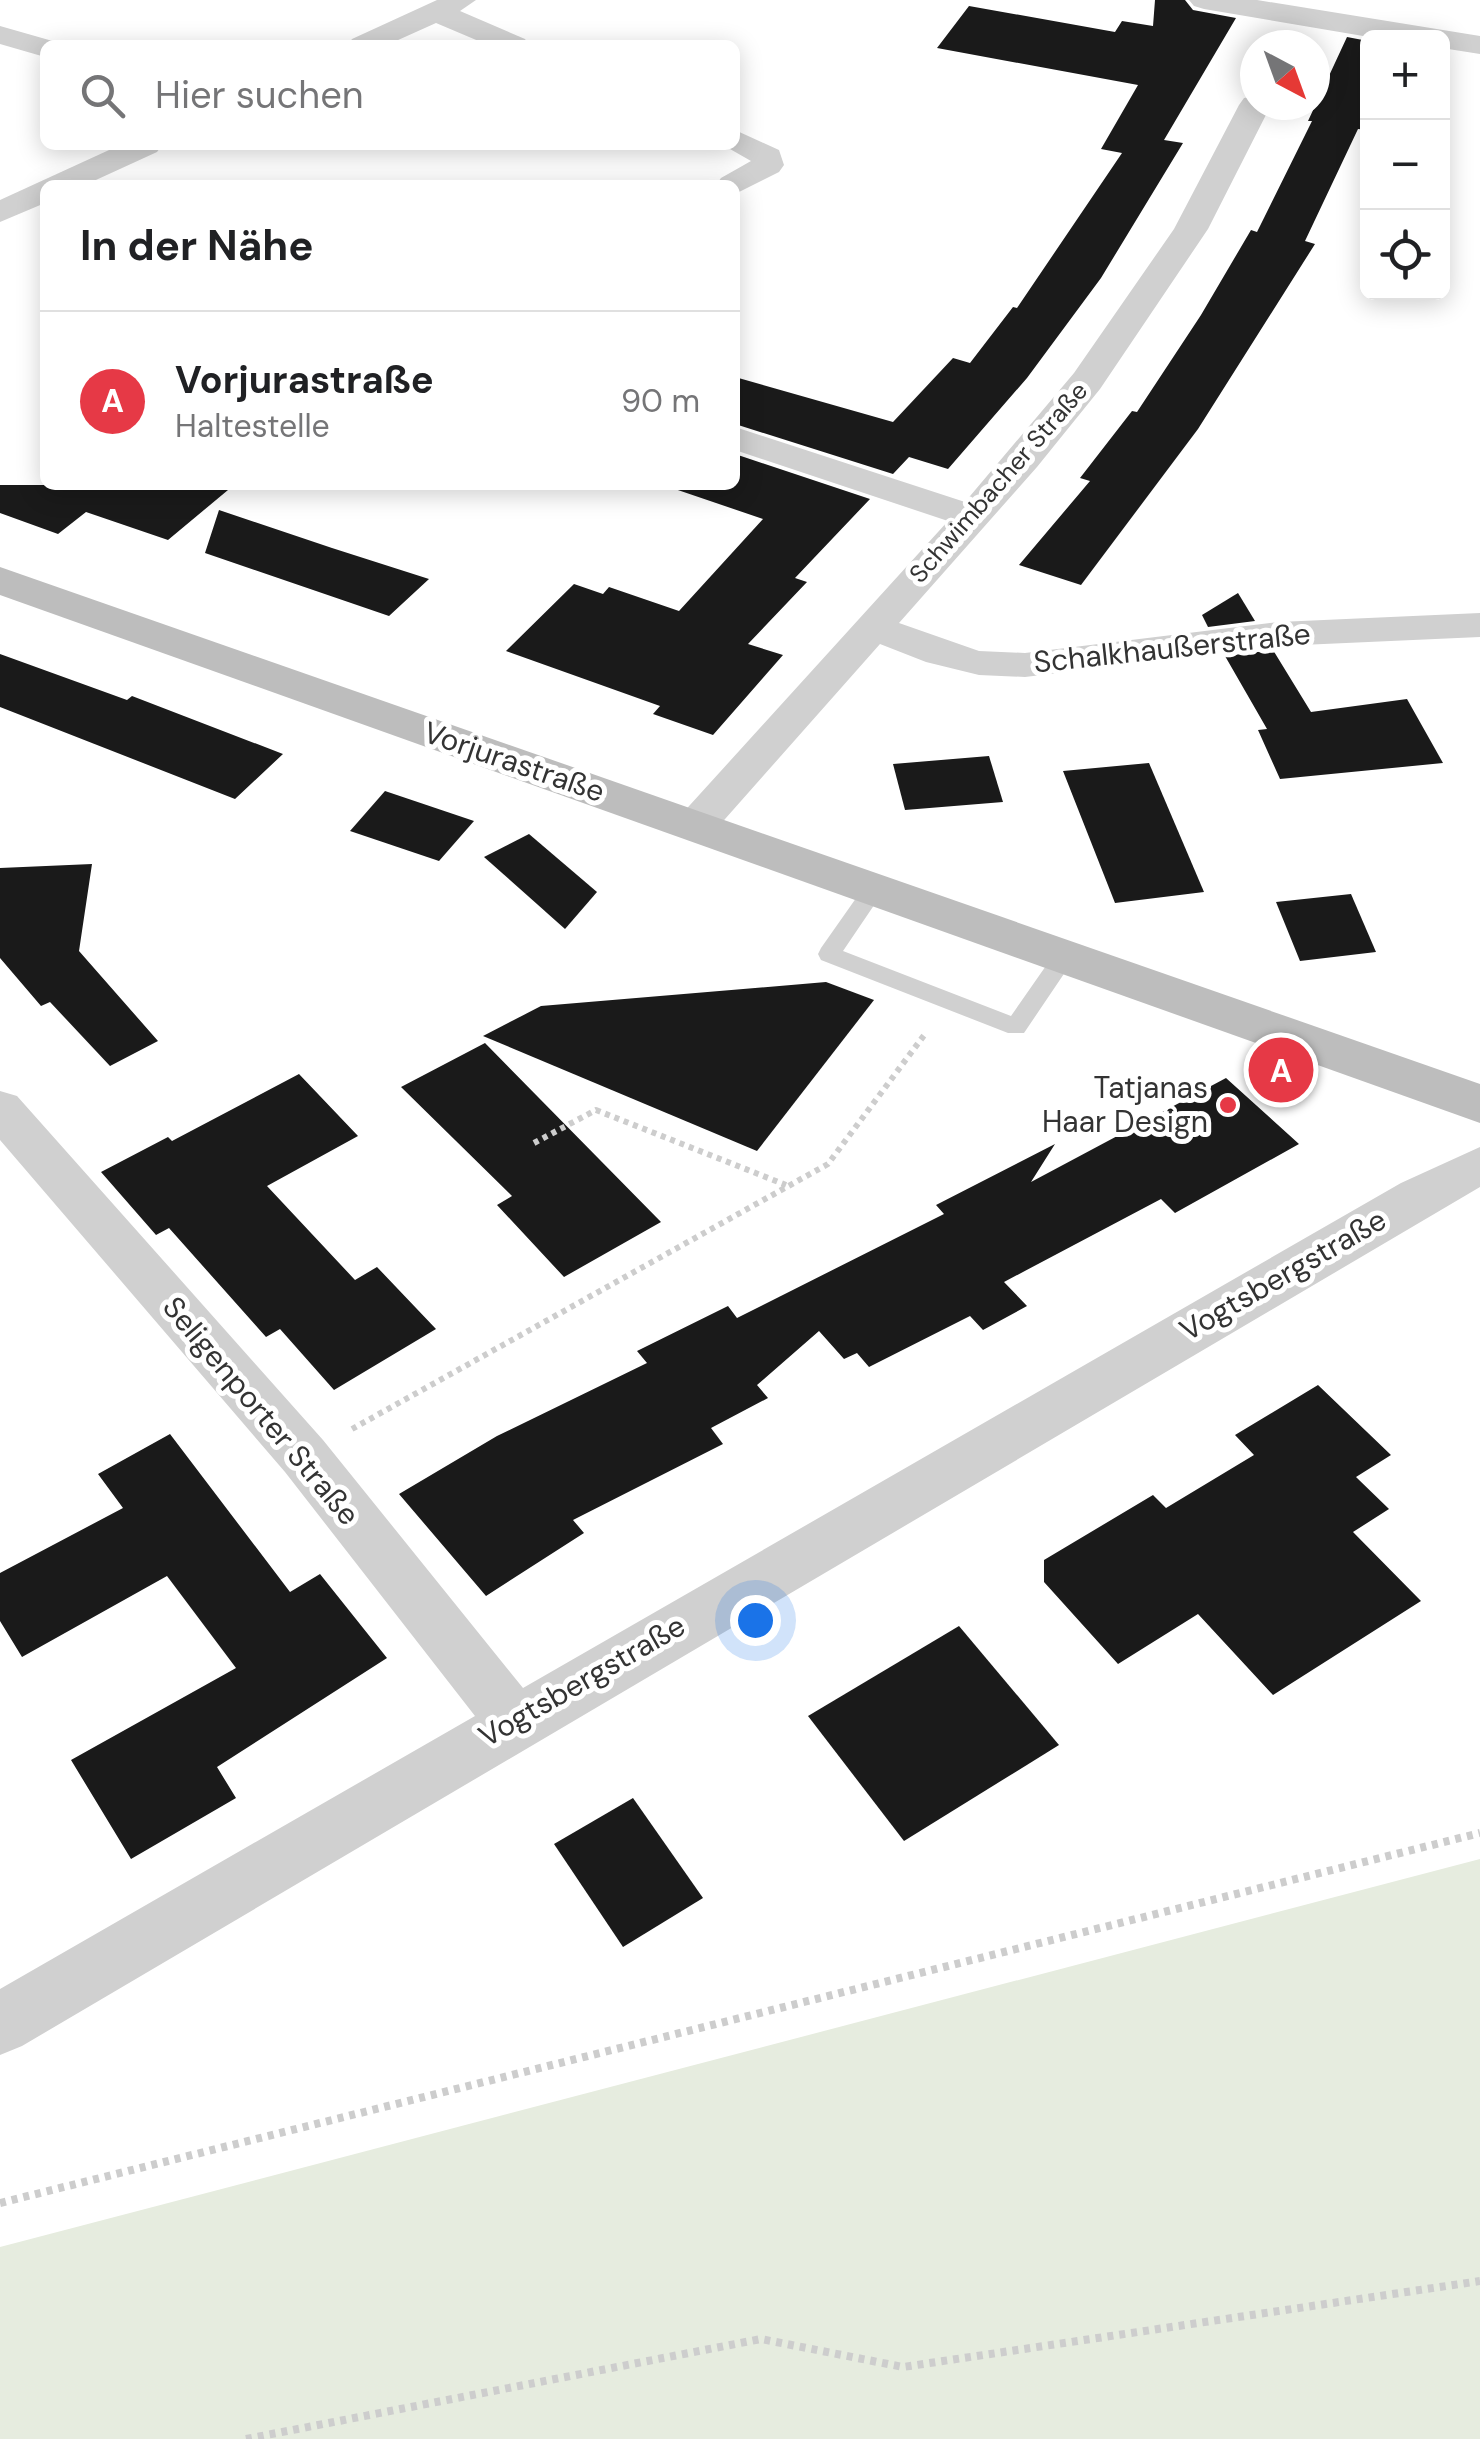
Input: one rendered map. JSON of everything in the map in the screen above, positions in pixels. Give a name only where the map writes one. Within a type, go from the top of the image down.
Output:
[{"type":"main road","name":"Vorjurastraße","points":[[0,580],[1480,1104]]},
{"type":"street","points":[[1204,0],[1384,30]]},
{"type":"street","points":[[374,40],[449,6],[506,40]]},
{"type":"street","points":[[1293,30],[1300,16]]},
{"type":"street","points":[[0,35],[40,47]]},
{"type":"street","points":[[1450,40],[1480,45]]},
{"type":"street","name":"Schwimbacher Straße","points":[[695,826],[1087,381],[1191,228],[1247,120]]},
{"type":"street","points":[[740,143],[768,157],[768,166],[740,181]]},
{"type":"street","points":[[70,180],[135,150]]},
{"type":"street","points":[[0,212],[40,194]]},
{"type":"street","points":[[740,440],[971,516]]},
{"type":"street","name":"Schalkhaußerstraße","points":[[871,626],[966,660],[1025,665],[1278,634],[1480,625]]},
{"type":"street","name":"Seligenporter Straße","points":[[0,1108],[304,1456],[514,1721]]},
{"type":"street","name":"Vogtsbergstraße","points":[[0,2024],[514,1721],[1402,1206],[1480,1165]]},
{"type":"lane","points":[[874,889],[829,954],[1016,1026],[1065,956]]},
{"type":"path","points":[[304,1456],[828,1164],[950,1001]]},
{"type":"path","points":[[534,1143],[596,1110],[787,1185]]},
{"type":"path","points":[[0,2203],[1480,1833]]},
{"type":"path","points":[[246,2439],[762,2339],[903,2366],[1480,2282]]},
{"type":"shaded area","points":[[1480,1859],[1480,2439],[0,2439],[0,2247]]},
{"type":"building","points":[[1155,0],[1185,0],[1193,10],[1236,18],[1164,140],[1183,143],[1101,278],[1027,378],[948,469],[909,457],[893,474],[740,426],[740,378],[893,422],[953,358],[970,363],[1013,307],[1017,308],[1122,153],[1101,149],[1138,85],[937,48],[969,6],[1115,32],[1122,21],[1153,26]]},
{"type":"building","points":[[1347,37],[1360,39],[1360,129],[1305,241],[1315,244],[1198,429],[1081,585],[1019,565],[1090,481],[1080,478],[1132,411],[1137,412],[1251,230],[1257,232],[1312,121],[1308,120],[1330,120],[1330,74]]},
{"type":"building","points":[[740,456],[870,499],[795,578],[807,582],[748,644],[783,655],[713,735],[653,714],[660,706],[506,651],[574,584],[603,594],[609,587],[679,611],[763,519],[678,490],[740,490]]},
{"type":"building","points":[[0,485],[40,485],[40,490],[228,490],[168,540],[86,512],[58,534],[0,513]]},
{"type":"building","points":[[219,510],[429,579],[389,616],[205,553]]},
{"type":"building","points":[[1238,593],[1255,621],[1208,627],[1202,615]]},
{"type":"building","points":[[1273,650],[1311,712],[1407,699],[1443,763],[1280,779],[1258,730],[1267,729],[1225,656]]},
{"type":"building","points":[[0,654],[127,700],[132,696],[283,754],[235,799],[0,707]]},
{"type":"building","points":[[989,756],[1003,802],[905,810],[893,764]]},
{"type":"building","points":[[1149,763],[1204,892],[1115,903],[1063,771]]},
{"type":"building","points":[[385,791],[474,821],[439,861],[350,831]]},
{"type":"building","points":[[529,834],[597,892],[565,929],[484,857]]},
{"type":"building","points":[[92,864],[79,951],[158,1041],[110,1066],[50,1002],[41,1006],[0,958],[0,868]]},
{"type":"building","points":[[1351,894],[1376,952],[1300,961],[1276,902]]},
{"type":"building","points":[[826,982],[874,1000],[757,1151],[483,1036],[541,1006]]},
{"type":"building","points":[[485,1043],[661,1222],[564,1277],[497,1205],[512,1196],[401,1087]]},
{"type":"building","points":[[299,1074],[358,1136],[267,1186],[355,1280],[377,1267],[436,1329],[334,1390],[280,1329],[266,1337],[169,1228],[156,1235],[101,1172],[168,1137],[172,1141]]},
{"type":"building","points":[[1226,1078],[1299,1144],[1175,1213],[1161,1199],[1004,1282],[1027,1306],[983,1330],[970,1316],[869,1367],[857,1353],[844,1359],[819,1331],[757,1385],[768,1398],[711,1428],[723,1444],[573,1520],[584,1533],[486,1596],[399,1494],[497,1436],[647,1363],[637,1351],[728,1306],[737,1318],[944,1214],[936,1205],[1055,1144],[1031,1182]]},
{"type":"building","points":[[1318,1385],[1391,1455],[1356,1477],[1389,1509],[1353,1532],[1421,1601],[1273,1695],[1198,1614],[1118,1664],[1044,1582],[1044,1560],[1153,1495],[1166,1508],[1254,1455],[1235,1435]]},
{"type":"building","points":[[170,1434],[290,1592],[320,1574],[387,1658],[217,1767],[236,1798],[131,1859],[71,1760],[236,1668],[167,1576],[22,1657],[0,1621],[0,1573],[123,1508],[98,1474]]},
{"type":"building","points":[[959,1626],[1059,1745],[904,1841],[808,1716]]},
{"type":"building","points":[[633,1798],[703,1898],[623,1947],[554,1844]]},
{"type":"place","name":"Vorjurastraße","points":[[1281,1070]]},
{"type":"place","name":"Tatjanas Haar Design","points":[[1228,1105]]}]
